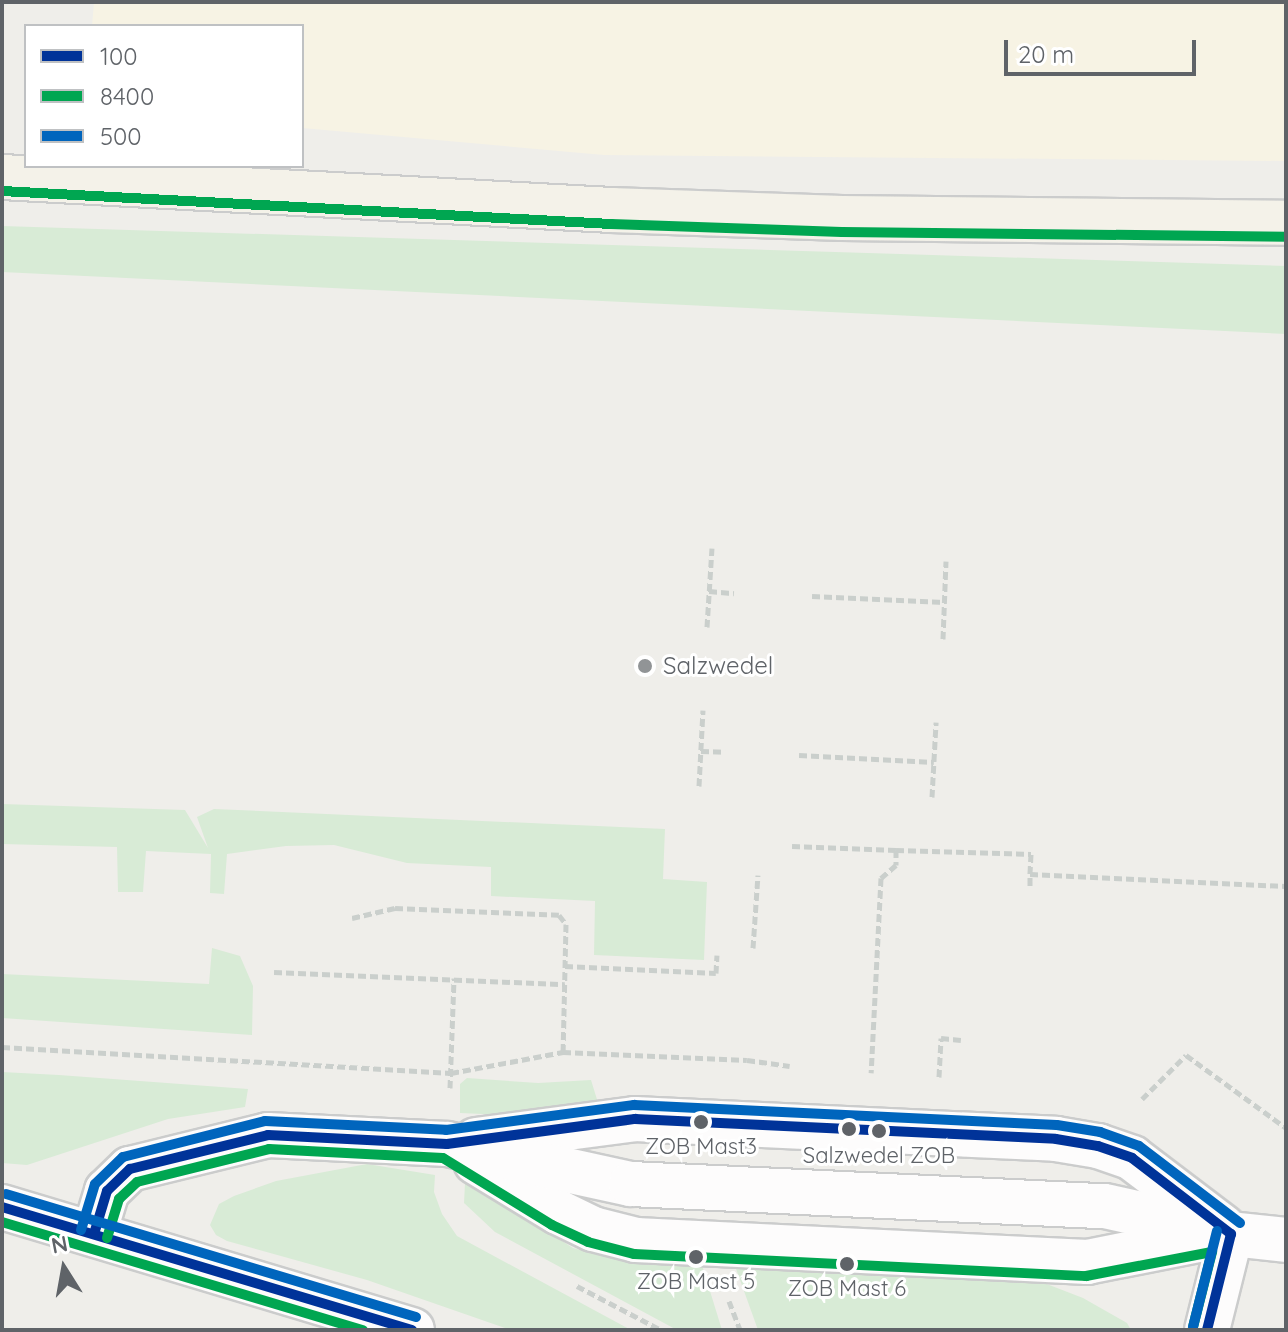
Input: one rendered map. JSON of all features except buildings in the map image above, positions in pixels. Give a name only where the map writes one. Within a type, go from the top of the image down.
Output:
[{"type":"main road","points":[[2,177],[626,211],[842,218],[1286,223]]},
{"type":"street","points":[[447,1144],[635,1119],[1056,1139],[1098,1146],[1132,1158],[1231,1234]]},
{"type":"street","points":[[94,1234],[107,1191],[130,1169],[268,1135],[447,1144],[631,1184],[1105,1206],[1231,1234],[1286,1240]]},
{"type":"street","points":[[447,1144],[558,1212],[593,1229],[636,1240],[1087,1262],[1231,1234]]},
{"type":"street","points":[[2,1207],[412,1330]]},
{"type":"street","points":[[1207,1330],[1231,1234]]},
{"type":"path","points":[[707,627],[712,548]]},
{"type":"path","points":[[943,639],[946,561]]},
{"type":"path","points":[[709,591],[734,593]]},
{"type":"path","points":[[812,596],[944,602]]},
{"type":"path","points":[[699,786],[703,710]]},
{"type":"path","points":[[932,797],[936,722]]},
{"type":"path","points":[[701,751],[725,752]]},
{"type":"path","points":[[799,755],[934,762]]},
{"type":"path","points":[[792,846],[1031,854],[1030,886]]},
{"type":"path","points":[[870,1078],[881,878],[896,865],[896,850]]},
{"type":"path","points":[[1030,874],[1286,886]]},
{"type":"path","points":[[753,948],[758,875]]},
{"type":"path","points":[[352,918],[395,908],[559,915],[566,924],[563,1052]]},
{"type":"path","points":[[565,966],[716,973],[717,955]]},
{"type":"path","points":[[274,972],[565,984]]},
{"type":"path","points":[[447,1144],[454,978]]},
{"type":"path","points":[[938,1089],[941,1038],[961,1040]]},
{"type":"path","points":[[2,1047],[451,1073],[563,1052],[747,1060]]},
{"type":"shaded area","points":[[94,2],[1286,2],[1286,161],[604,155],[304,128],[304,24],[92,24]]},
{"type":"green space","points":[[2,226],[1286,266],[1286,334],[2,272]]},
{"type":"green space","points":[[2,804],[185,810],[208,848],[197,817],[214,809],[665,829],[663,879],[707,882],[704,960],[594,955],[595,901],[491,896],[491,867],[407,863],[334,845],[286,846],[227,854],[224,894],[210,893],[211,854],[146,851],[143,892],[118,892],[117,847],[2,844]]},
{"type":"green space","points":[[212,948],[240,956],[253,986],[252,1035],[2,1018],[2,974],[209,984]]},
{"type":"green space","points":[[2,1072],[248,1089],[245,1107],[168,1119],[27,1165],[2,1163]]},
{"type":"green space","points":[[467,1078],[538,1083],[591,1080],[599,1106],[528,1116],[460,1113],[460,1084]]},
{"type":"green space","points":[[367,1164],[435,1175],[434,1192],[442,1214],[457,1236],[631,1330],[511,1330],[367,1280],[227,1241],[216,1235],[210,1225],[219,1204],[234,1196],[276,1181]]},
{"type":"green space","points":[[465,1183],[479,1188],[573,1248],[599,1255],[702,1265],[722,1330],[677,1330],[495,1232],[464,1203]]},
{"type":"green space","points":[[735,1266],[1039,1281],[1083,1298],[1127,1323],[1131,1330],[758,1330]]},
{"type":"transit line","name":"8400","points":[[2,191],[611,224],[842,232],[1286,237]]},
{"type":"transit line","name":"500","points":[[81,1230],[95,1184],[123,1157],[265,1121],[446,1130],[634,1105],[1057,1125],[1100,1132],[1139,1146],[1240,1223]]},
{"type":"transit line","name":"100","points":[[94,1234],[107,1191],[130,1169],[268,1135],[447,1144],[635,1119],[1056,1139],[1098,1146],[1132,1158],[1231,1234]]},
{"type":"transit line","name":"8400","points":[[107,1238],[119,1199],[137,1182],[269,1149],[443,1158],[552,1225],[588,1242],[634,1254],[1086,1276],[1212,1252],[1193,1327]]},
{"type":"transit line","name":"500","points":[[6,1194],[416,1317]]},
{"type":"transit line","name":"100","points":[[2,1207],[412,1330]]},
{"type":"transit line","name":"8400","points":[[2,1222],[363,1330]]},
{"type":"transit line","name":"500","points":[[1193,1327],[1217,1231]]},
{"type":"transit line","name":"100","points":[[1207,1330],[1231,1234]]},
{"type":"place","name":"Salzwedel","points":[[645,666]]},
{"type":"place","name":"ZOB Mast3","points":[[701,1122]]},
{"type":"place","name":"Salzwedel ZOB","points":[[879,1131]]},
{"type":"place","name":"ZOB Mast 5","points":[[696,1257]]},
{"type":"place","name":"ZOB Mast 6","points":[[847,1264]]}]
